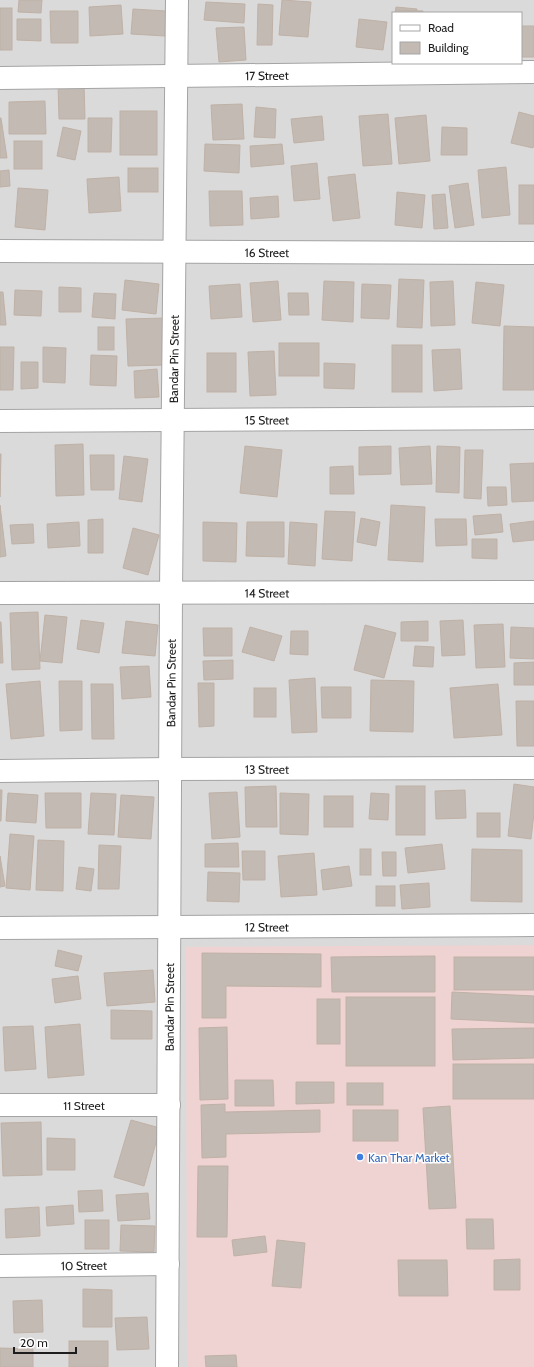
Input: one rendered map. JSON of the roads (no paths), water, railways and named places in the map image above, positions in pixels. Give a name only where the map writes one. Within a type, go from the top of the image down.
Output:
[{"type":"street","name":"Bandar Pin Street","points":[[168,1367],[171,592],[177,0]]},
{"type":"street","name":"17 Street","points":[[0,78],[534,72]]},
{"type":"street","name":"16 Street","points":[[0,252],[534,253]]},
{"type":"street","name":"15 Street","points":[[0,421],[534,418]]},
{"type":"street","name":"14 Street","points":[[0,593],[534,592]]},
{"type":"street","name":"13 Street","points":[[0,771],[534,768]]},
{"type":"street","name":"12 Street","points":[[0,928],[534,925]]},
{"type":"street","name":"11 Street","points":[[0,1105],[169,1105]]},
{"type":"street","name":"10 Street","points":[[0,1266],[168,1264]]},
{"type":"place","name":"Kan Thar Market","points":[[360,1157]]}]
